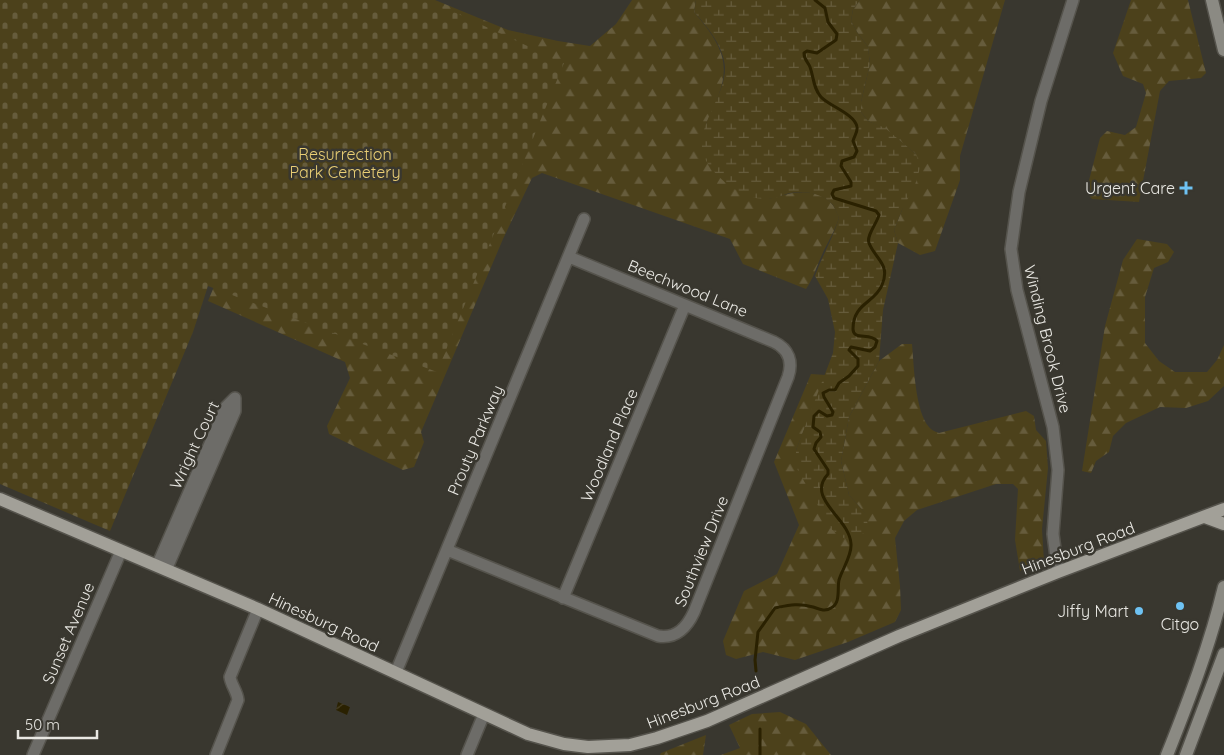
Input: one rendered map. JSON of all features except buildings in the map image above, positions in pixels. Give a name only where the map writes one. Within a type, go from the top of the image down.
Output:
[{"type":"main road","points":[[1212,0],[1224,50]]},
{"type":"main road","name":"Hinesburg Road","points":[[0,499],[258,609],[540,738],[600,751],[644,742],[707,721],[882,643],[1058,572],[1224,509]]},
{"type":"main road","points":[[1205,517],[1224,524]]},
{"type":"main road","points":[[1167,755],[1191,696],[1214,626],[1224,587]]},
{"type":"main road","points":[[1186,755],[1224,654]]},
{"type":"street","name":"Winding Brook Drive","points":[[1058,572],[1053,534],[1058,482],[1054,427],[1017,290],[1011,249],[1019,192],[1041,101],[1072,0]]},
{"type":"street","name":"Prouty Parkway","points":[[396,672],[584,219]]},
{"type":"street","name":"Beechwood Lane","points":[[569,257],[781,345],[789,357]]},
{"type":"street","name":"Woodland Place","points":[[563,598],[685,304]]},
{"type":"street","name":"Southview Drive","points":[[447,550],[658,636],[668,637],[682,630],[694,612],[788,378],[791,363],[789,357]]},
{"type":"street","name":"Wright Court","points":[[235,398],[235,411],[162,568],[226,407],[235,398]]},
{"type":"street","name":"Sunset Avenue","points":[[33,755],[121,551]]},
{"type":"street","points":[[216,755],[238,700],[237,692],[230,676],[258,609]]},
{"type":"street","points":[[467,755],[484,714]]},
{"type":"green space","name":"Resurrection Park Cemetery","points":[[0,0],[428,0],[564,63],[437,372],[208,286],[193,332],[110,531],[0,484]]},
{"type":"green space","points":[[64,0],[435,0],[508,30],[590,46],[616,24],[632,0],[696,0],[694,12],[715,41],[724,65],[720,91],[706,124],[769,199],[802,192],[817,194],[831,203],[839,218],[806,289],[743,264],[730,239],[542,173],[532,178],[503,239],[421,432],[424,442],[414,467],[403,470],[329,434],[327,426],[350,378],[345,362],[208,301],[240,225]]},
{"type":"green space","points":[[696,0],[860,0],[853,9],[851,21],[868,47],[870,64],[861,102],[861,112],[868,121],[885,128],[916,154],[920,168],[915,185],[894,230],[898,243],[883,310],[879,361],[849,417],[841,461],[849,495],[866,514],[868,527],[860,537],[845,539],[831,529],[796,467],[796,450],[833,353],[835,332],[828,299],[815,276],[839,218],[828,200],[812,193],[795,192],[768,199],[759,199],[742,193],[726,183],[708,164],[703,153],[704,129],[720,92],[725,67],[718,44],[694,12]]},
{"type":"green space","points":[[860,0],[1005,0],[960,156],[960,180],[935,251],[920,255],[898,243],[894,230],[902,210],[916,154],[885,129],[868,121],[861,112],[861,102],[870,64],[868,47],[851,21],[853,9]]},
{"type":"green space","points":[[1131,0],[1188,0],[1206,73],[1201,78],[1169,81],[1160,91],[1139,202],[1092,199],[1086,192],[1100,138],[1107,131],[1125,135],[1136,127],[1146,93],[1143,84],[1123,76],[1113,53]]},
{"type":"green space","points":[[1137,239],[1167,244],[1174,252],[1168,262],[1154,268],[1145,297],[1145,343],[1159,361],[1175,372],[1207,372],[1217,360],[1224,345],[1224,386],[1208,401],[1186,408],[1160,407],[1126,423],[1113,436],[1109,452],[1096,461],[1091,473],[1082,471],[1105,326],[1123,260]]},
{"type":"green space","points":[[902,344],[912,344],[918,400],[924,420],[934,431],[939,433],[1026,411],[1034,416],[1036,430],[1046,441],[1048,468],[1042,529],[1044,562],[1020,571],[1015,540],[1018,489],[1013,484],[996,484],[917,510],[904,521],[895,538],[901,610],[895,622],[848,642],[795,660],[763,652],[736,659],[726,655],[723,641],[744,591],[777,574],[799,525],[774,462],[811,374],[826,375],[796,450],[866,514],[849,495],[841,461],[849,417],[879,361]]},
{"type":"green space","points":[[780,712],[806,724],[831,755],[721,755],[740,748],[729,725],[752,714]]},
{"type":"green space","points":[[706,735],[703,755],[660,755],[661,753]]},
{"type":"water","points":[[338,702],[350,707],[347,715],[336,710]]},
{"type":"waterway","points":[[756,671],[755,660],[758,632],[775,608],[798,605],[826,610],[836,603],[839,580],[848,558],[851,544],[844,526],[830,509],[822,492],[822,483],[828,474],[828,470],[814,449],[821,437],[820,432],[813,427],[814,416],[819,411],[827,416],[832,415],[833,412],[823,393],[835,390],[839,383],[858,366],[858,359],[849,350],[851,347],[870,351],[875,347],[877,341],[874,338],[859,336],[854,333],[854,320],[860,308],[879,291],[885,272],[868,240],[879,215],[876,211],[834,198],[832,194],[834,190],[851,186],[851,182],[841,166],[842,161],[854,157],[857,151],[853,141],[857,127],[852,118],[818,94],[805,57],[804,53],[807,51],[817,53],[836,40],[837,34],[828,22],[825,8],[815,0]]},
{"type":"waterway","points":[[760,729],[760,755]]},
{"type":"place","name":"Urgent Care","points":[[1186,188]]},
{"type":"place","name":"Citgo","points":[[1180,606]]},
{"type":"place","name":"Jiffy Mart","points":[[1139,611]]}]
